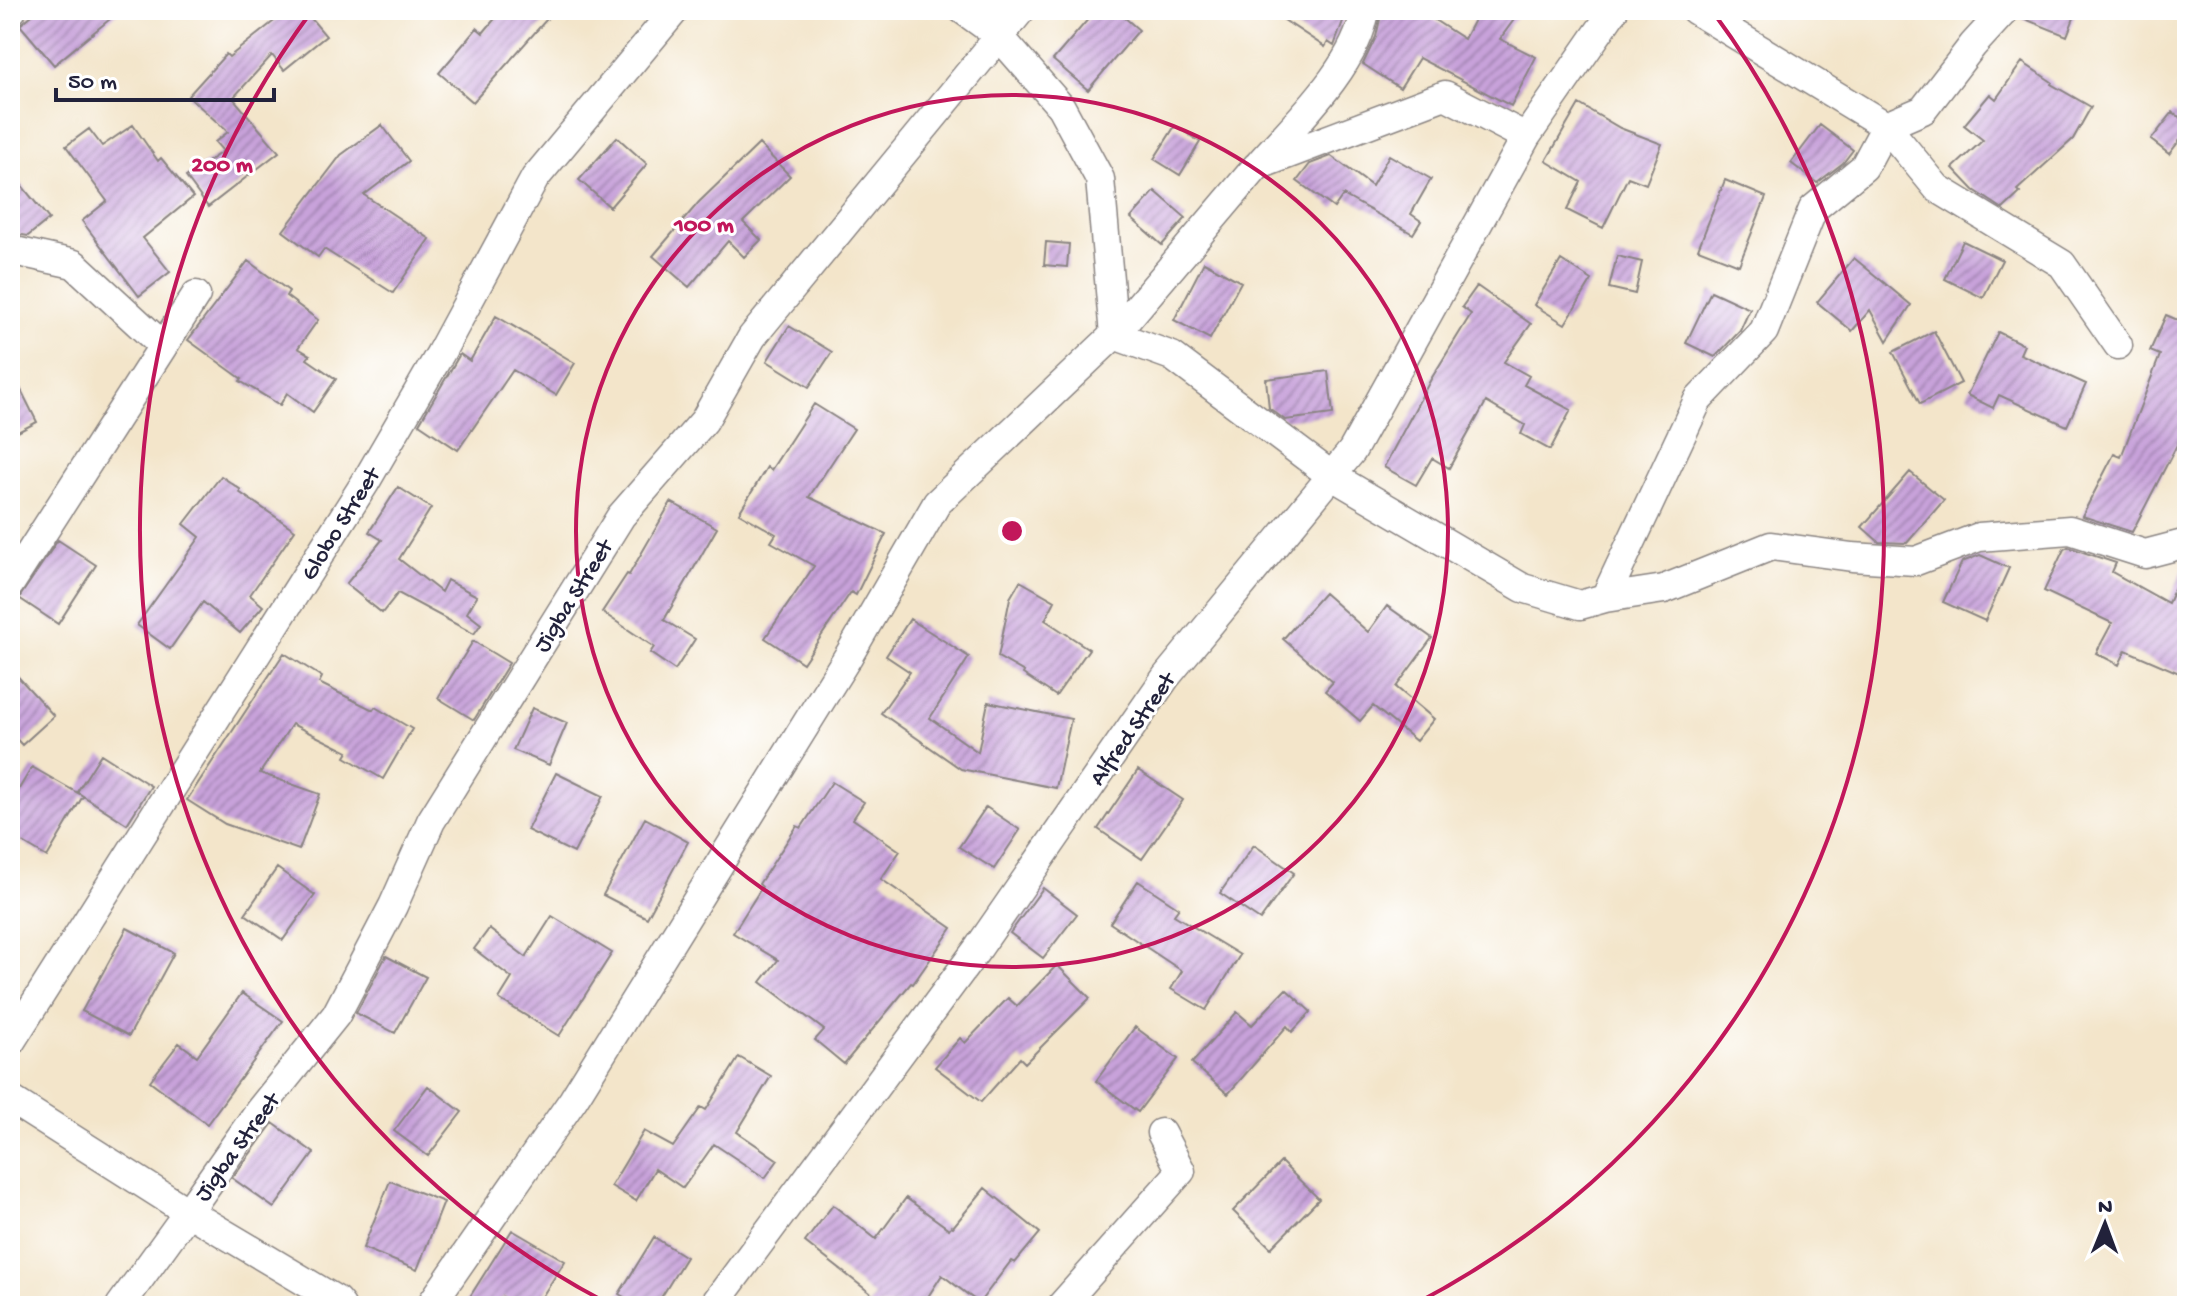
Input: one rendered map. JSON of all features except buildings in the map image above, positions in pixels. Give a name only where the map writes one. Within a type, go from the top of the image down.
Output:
[{"type":"street","name":"Globo Street","points":[[10,1043],[365,483],[440,354],[535,178],[675,10]]},
{"type":"street","points":[[963,10],[1011,21],[1100,179],[1114,335]]},
{"type":"street","points":[[430,1306],[573,1100],[849,655],[937,503],[1114,335],[1257,166],[1333,82],[1363,23],[1365,10]]},
{"type":"street","name":"Alfred Street","points":[[713,1306],[979,947],[1166,677],[1352,451],[1526,137],[1614,10]]},
{"type":"street","points":[[1695,10],[1886,126],[1937,188],[2062,264],[2118,345]]},
{"type":"street","points":[[1605,598],[1698,400],[1764,331],[1813,209],[1864,167],[1886,126],[1923,110],[1973,45],[2005,10]]},
{"type":"street","name":"Jigba Street","points":[[120,1306],[259,1111],[336,1015],[393,906],[431,821],[621,516],[704,421],[752,337],[1011,21]]},
{"type":"street","points":[[1257,166],[1445,95],[1526,137]]},
{"type":"street","points":[[10,250],[74,264],[163,346]]},
{"type":"street","points":[[10,584],[196,295]]},
{"type":"street","points":[[1114,335],[1172,356],[1332,476],[1469,559],[1523,588],[1580,605],[1664,589],[1771,546],[1852,557],[1916,561],[1979,537],[2070,530],[2145,554],[2187,543]]},
{"type":"street","points":[[10,1099],[188,1212],[336,1300],[341,1306]]},
{"type":"street","points":[[1061,1306],[1181,1171],[1161,1133]]}]
